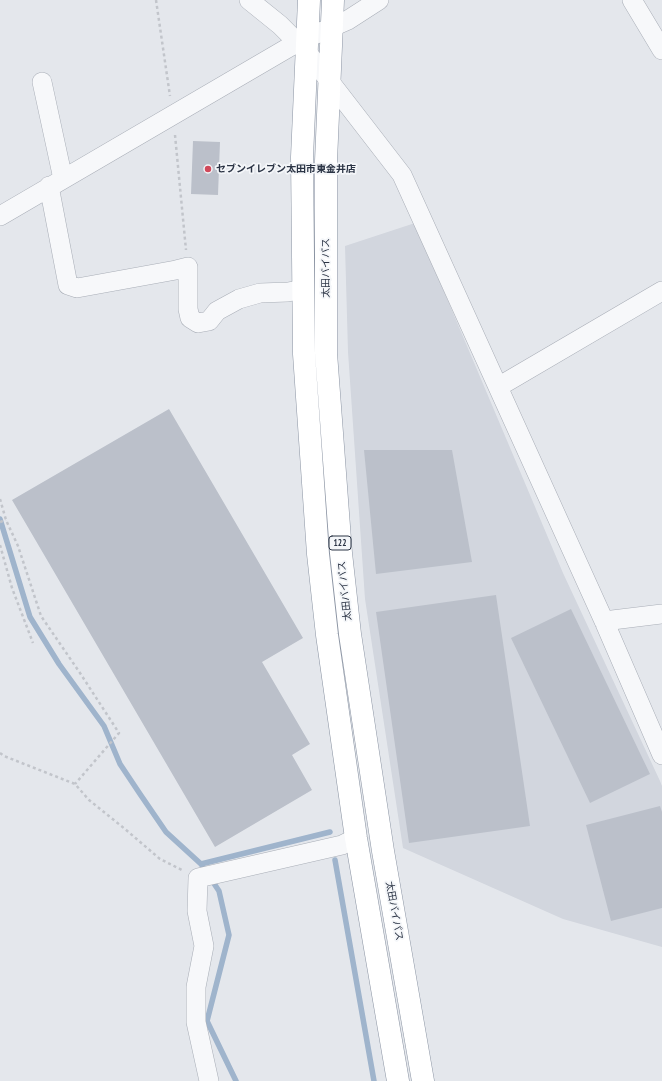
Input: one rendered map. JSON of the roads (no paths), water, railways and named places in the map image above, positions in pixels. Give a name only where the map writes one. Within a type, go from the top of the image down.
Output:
[{"type":"highway","name":"122","points":[[309,0],[304,45],[302,157],[304,354],[318,554],[327,635],[356,838],[398,1081]]},
{"type":"highway","name":"太田バイパス","points":[[334,0],[326,161],[326,354],[341,553],[350,634],[381,835],[423,1081]]},
{"type":"street","points":[[249,0],[304,45],[330,82],[402,175],[604,621],[662,755]]},
{"type":"street","points":[[0,216],[56,182],[304,45],[332,27],[348,20],[379,0]]},
{"type":"street","points":[[632,0],[662,50]]},
{"type":"street","points":[[42,82],[68,285],[77,288],[188,267],[188,309],[190,318],[198,323],[209,320],[217,311],[239,300],[260,293],[288,292],[304,289]]},
{"type":"street","points":[[498,387],[662,292]]},
{"type":"street","points":[[604,621],[662,614]]},
{"type":"street","points":[[209,1081],[196,1022],[196,987],[204,946],[197,911],[205,876],[342,845],[356,838]]},
{"type":"waterway","points":[[0,519],[30,617],[59,664],[104,726],[120,764],[166,832],[201,864],[219,891],[229,935],[207,1021],[236,1081]]},
{"type":"waterway","points":[[201,864],[330,832]]},
{"type":"waterway","points":[[335,860],[374,1081]]},
{"type":"place","name":"セブンイレブン太田市東金井店","points":[[208,169]]}]
